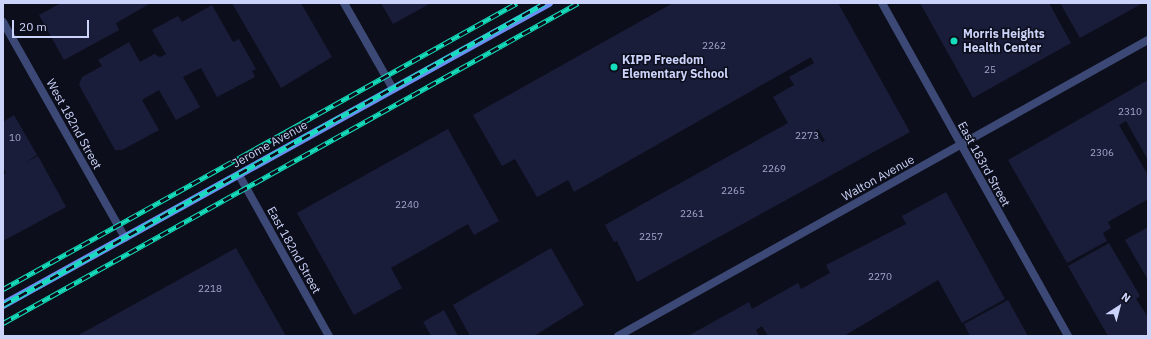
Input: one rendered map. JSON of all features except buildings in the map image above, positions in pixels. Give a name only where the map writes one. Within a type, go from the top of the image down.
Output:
[{"type":"main road","name":"Jerome Avenue","points":[[3,305],[549,3]]},
{"type":"street","points":[[344,3],[393,89]]},
{"type":"street","name":"East 183rd Street","points":[[882,3],[960,146],[1068,336]]},
{"type":"street","name":"West 182nd Street","points":[[3,22],[125,238]]},
{"type":"street","name":"Walton Avenue","points":[[618,336],[1148,40]]},
{"type":"street","name":"East 182nd Street","points":[[239,175],[329,336]]},
{"type":"railway","points":[[3,289],[517,3]]},
{"type":"railway","points":[[3,305],[545,3]]},
{"type":"railway","points":[[3,323],[578,3]]},
{"type":"place","name":"Morris Heights Health Center","points":[[954,41]]},
{"type":"place","name":"KIPP Freedom Elementary School","points":[[614,67]]}]
